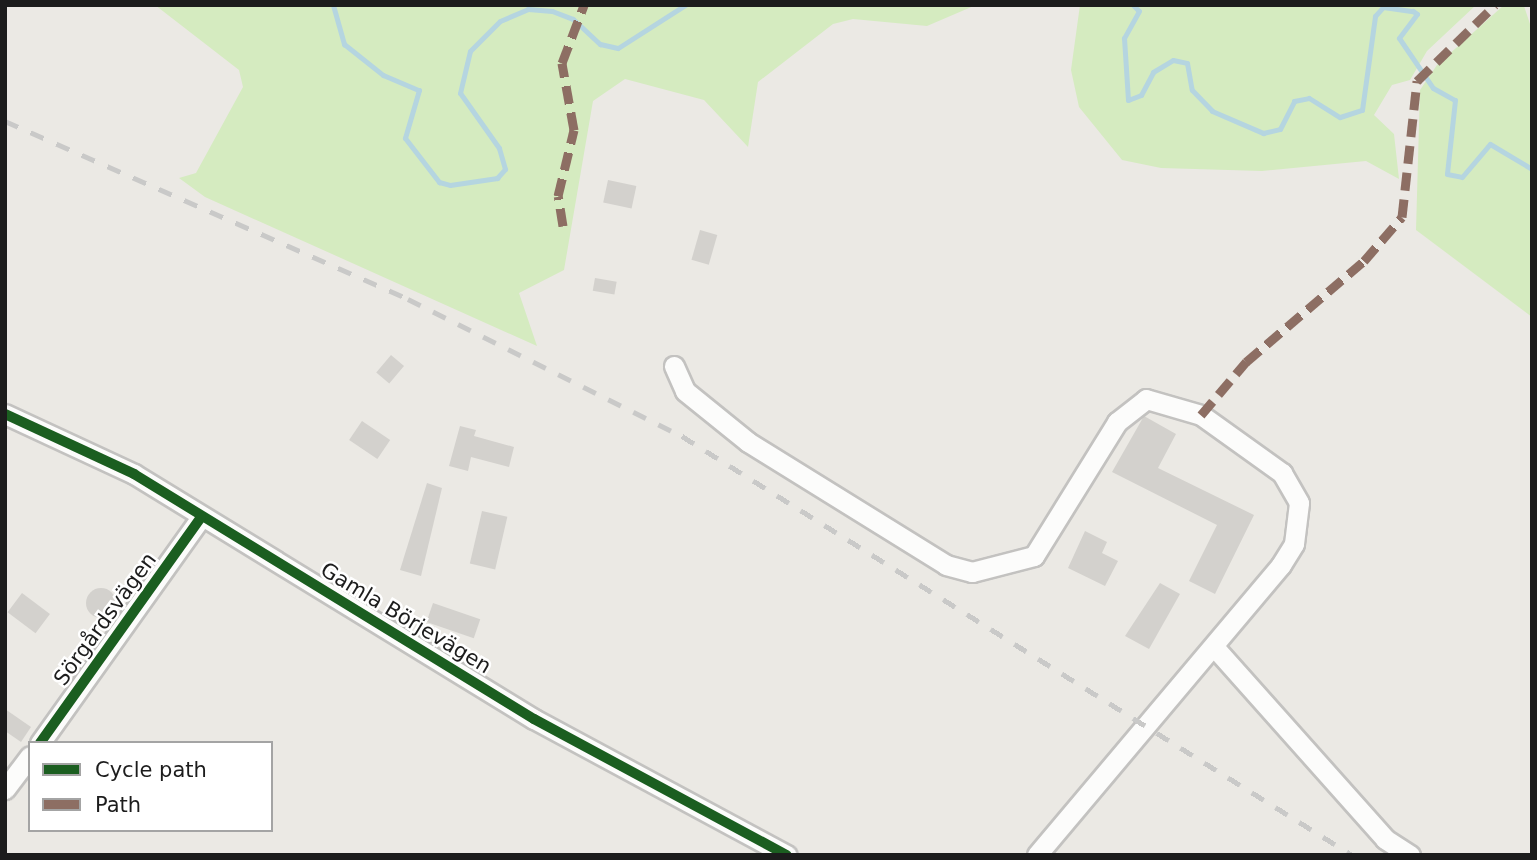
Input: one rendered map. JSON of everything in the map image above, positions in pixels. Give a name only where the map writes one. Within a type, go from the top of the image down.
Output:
[{"type":"street","points":[[674,366],[685,390],[748,442],[946,565],[972,572],[1034,556],[1117,422],[1135,407],[1160,398],[1201,415],[1282,473],[1299,503],[1294,544],[1216,649],[1037,855]]},
{"type":"street","name":"Gamla Börjevägen","points":[[5,414],[134,474],[534,719],[787,855]]},
{"type":"street","name":"Sörgårdsvägen","points":[[41,741],[201,517]]},
{"type":"street","points":[[1216,649],[1385,839],[1410,855]]},
{"type":"street","points":[[5,789],[28,759]]},
{"type":"green space","points":[[155,5],[976,5],[927,26],[853,19],[833,24],[758,82],[748,147],[704,100],[625,79],[593,101],[564,270],[519,293],[537,346],[205,197],[179,178],[196,173],[243,87],[239,70]]},
{"type":"green space","points":[[1080,5],[1476,5],[1427,51],[1410,80],[1392,85],[1374,115],[1394,134],[1399,179],[1366,161],[1262,171],[1161,168],[1122,160],[1079,107],[1071,70]]},
{"type":"green space","points":[[1504,5],[1524,6],[1532,30],[1532,317],[1416,230],[1420,90],[1437,65]]},
{"type":"building","points":[[608,180],[636,186],[632,209],[603,202]]},
{"type":"building","points":[[700,230],[717,235],[709,265],[691,260]]},
{"type":"building","points":[[595,278],[617,282],[614,295],[593,291]]},
{"type":"building","points":[[391,355],[404,366],[389,384],[376,373]]},
{"type":"building","points":[[1144,416],[1176,434],[1158,468],[1254,515],[1215,594],[1189,581],[1217,525],[1112,472]]},
{"type":"building","points":[[362,421],[390,440],[377,459],[349,440]]},
{"type":"building","points":[[460,426],[476,430],[474,436],[514,447],[509,467],[471,457],[468,471],[449,466]]},
{"type":"building","points":[[427,483],[442,488],[421,576],[400,570]]},
{"type":"building","points":[[482,511],[507,517],[495,569],[470,564]]},
{"type":"building","points":[[1085,531],[1107,542],[1102,553],[1118,561],[1105,586],[1068,568]]},
{"type":"building","points":[[1160,583],[1180,594],[1149,649],[1125,636]]},
{"type":"building","points":[[101,588],[112,592],[116,603],[112,614],[101,618],[90,614],[86,603],[90,592]]},
{"type":"building","points":[[22,593],[50,614],[36,633],[8,612]]},
{"type":"building","points":[[433,603],[480,619],[474,638],[426,622]]},
{"type":"building","points":[[5,709],[31,727],[21,742],[5,731]]},
{"type":"waterway","points":[[333,5],[344,44],[383,75],[419,90],[405,138],[439,182],[450,185],[497,178],[505,169],[499,148],[460,93],[470,51],[500,21],[528,9],[552,11],[573,19],[600,44],[618,48],[685,5]]},
{"type":"waterway","points":[[1133,5],[1139,11],[1124,38],[1128,100],[1141,95],[1153,72],[1173,60],[1187,63],[1192,90],[1212,111],[1263,133],[1280,129],[1294,101],[1309,98],[1340,117],[1362,110],[1375,16],[1383,7],[1413,11],[1417,14],[1399,38],[1433,88],[1455,100],[1447,174],[1462,177],[1490,144],[1532,169]]},
{"type":"railway","points":[[5,121],[408,299],[682,436],[1352,855]]},
{"type":"marked path","points":[[563,226],[558,196],[574,130],[562,63],[584,5]]},
{"type":"marked path","points":[[1201,415],[1246,362],[1364,261],[1402,217],[1417,81],[1495,5]]},
{"type":"cycle path","points":[[5,414],[134,474],[534,719],[787,855]]},
{"type":"cycle path","points":[[41,741],[201,517]]}]
